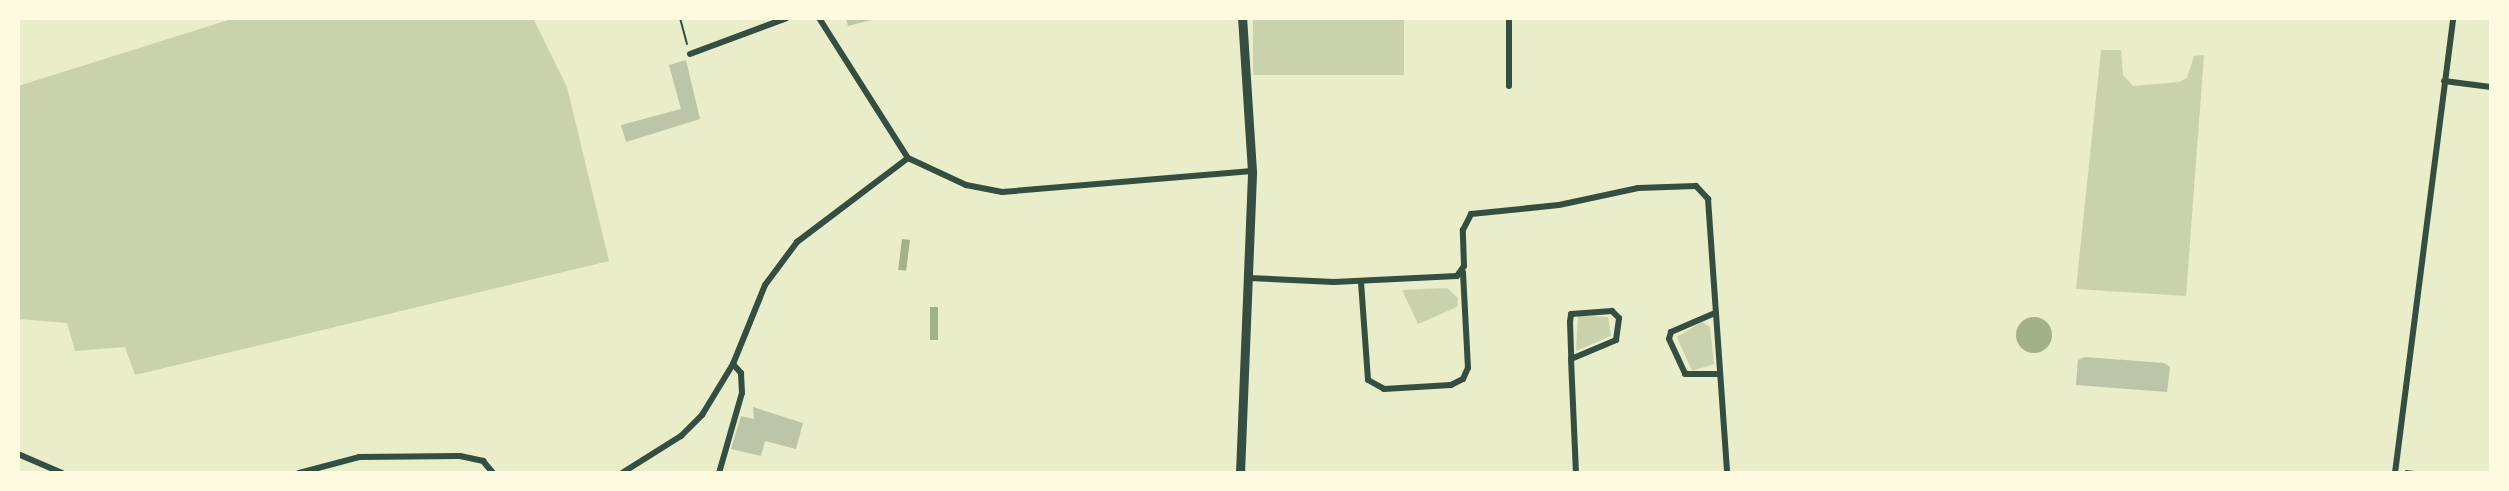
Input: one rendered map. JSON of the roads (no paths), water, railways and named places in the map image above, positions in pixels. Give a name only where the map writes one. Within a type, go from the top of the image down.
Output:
[{"type":"street","points":[[690,54],[787,18]]},
{"type":"street","points":[[819,18],[908,158],[966,185],[1002,192],[1252,171]]},
{"type":"street","points":[[1240,473],[1252,171],[1242,18]]},
{"type":"street","points":[[1509,18],[1509,86]]},
{"type":"street","points":[[2395,473],[2453,18]]},
{"type":"street","points":[[2444,81],[2491,87]]},
{"type":"street","points":[[622,473],[681,436],[702,415],[733,364],[752,311],[780,262],[831,214],[908,158]]},
{"type":"street","points":[[1361,282],[1368,380],[1384,389],[1451,385],[1463,379],[1468,368],[1463,230],[1471,214],[1558,205],[1638,188],[1696,186],[1708,199],[1726,473]]},
{"type":"street","points":[[1249,278],[1361,282],[1463,272]]},
{"type":"street","points":[[1571,359],[1616,340],[1619,318],[1612,310],[1571,315],[1571,359],[1576,473]]},
{"type":"street","points":[[1715,314],[1671,332],[1669,339],[1685,374],[1718,374]]},
{"type":"street","points":[[719,473],[742,393],[741,373],[733,364]]},
{"type":"street","points":[[18,454],[62,473]]},
{"type":"street","points":[[299,473],[358,457],[460,456],[483,461],[494,473]]}]
